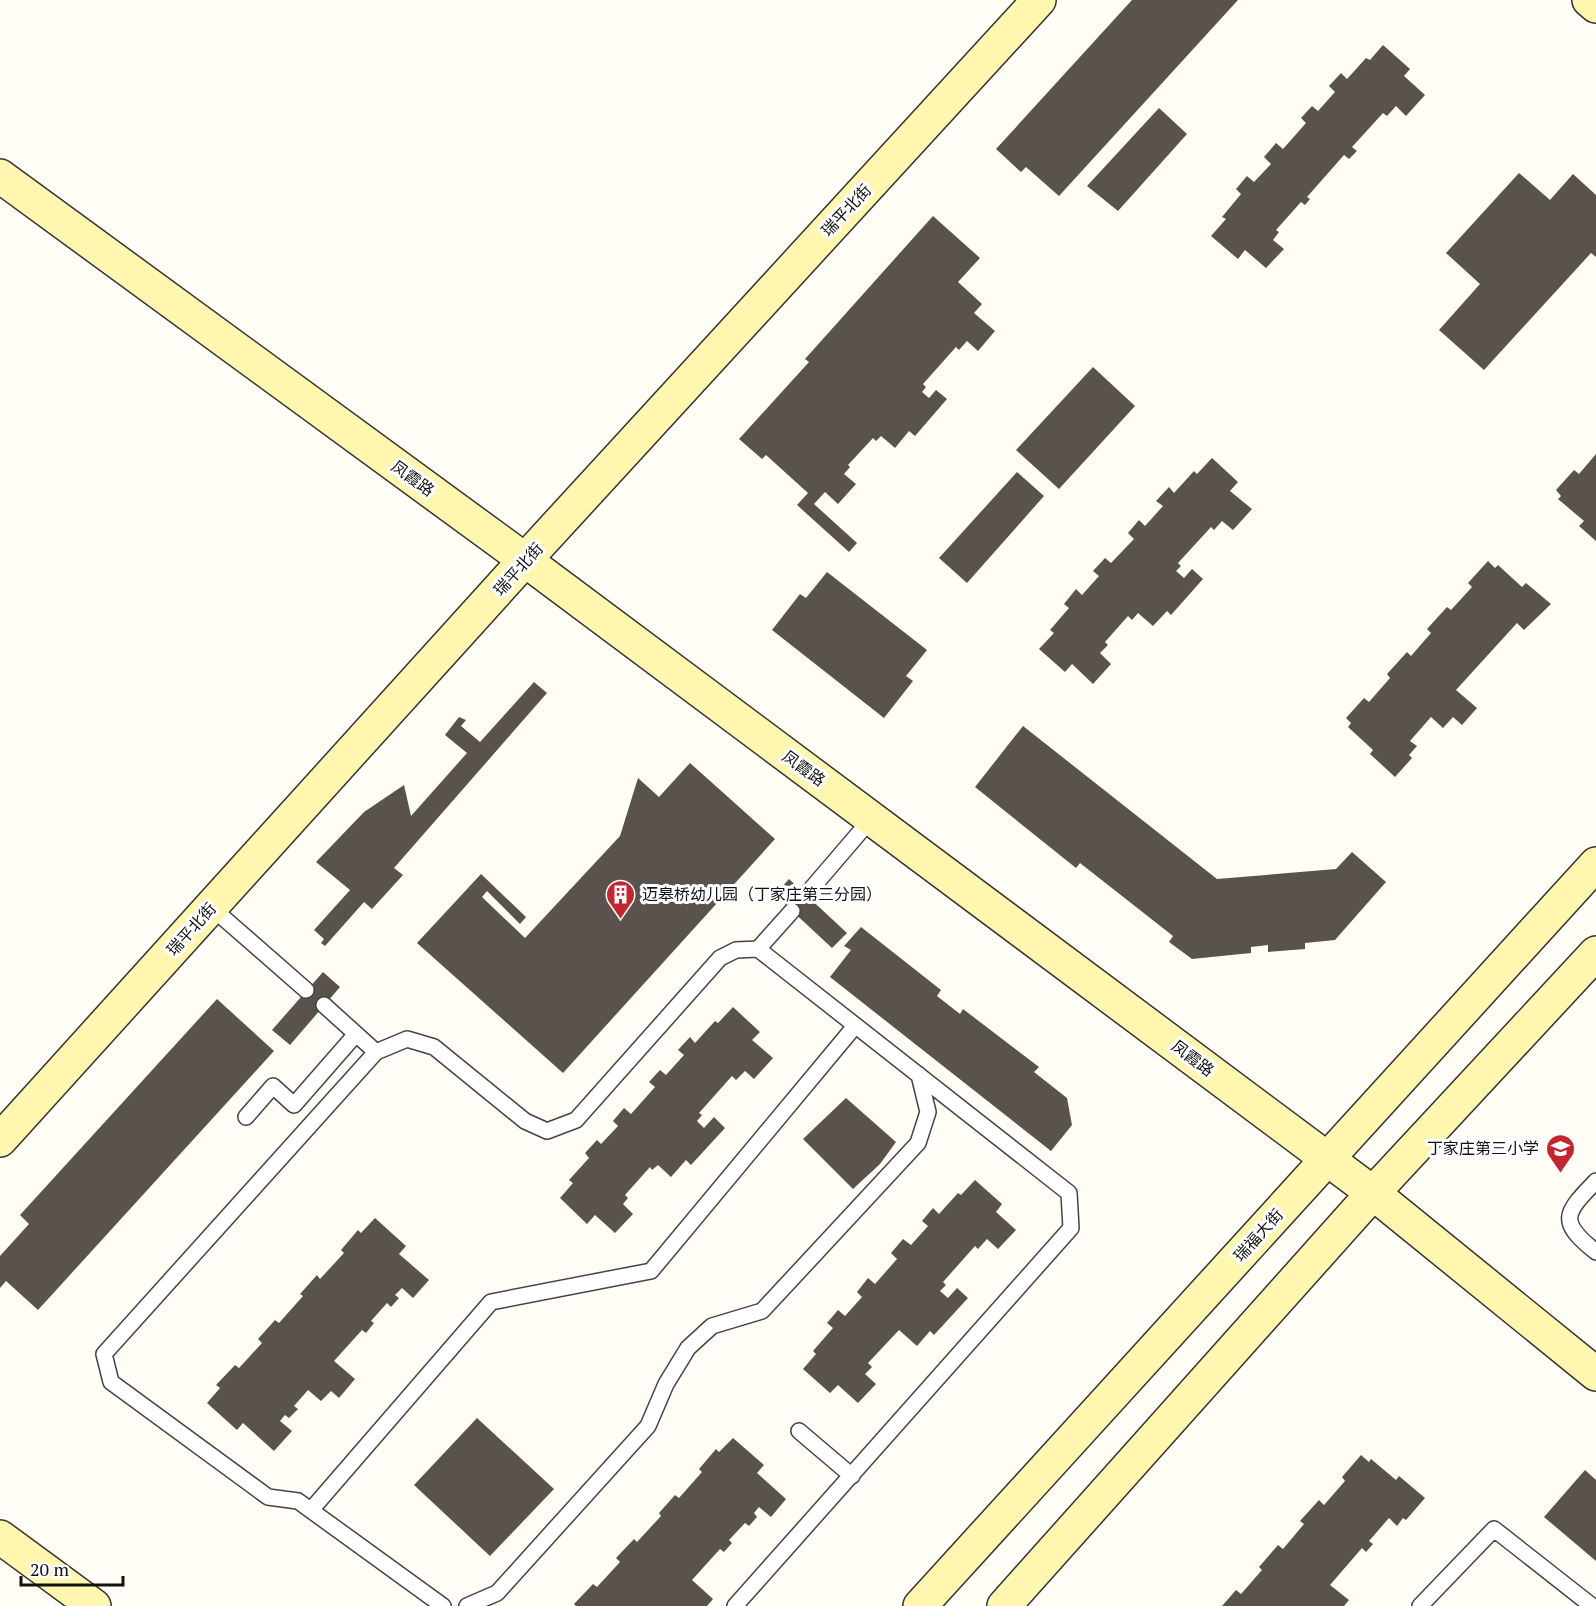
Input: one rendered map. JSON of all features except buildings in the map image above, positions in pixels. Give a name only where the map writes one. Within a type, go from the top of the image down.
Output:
[{"type":"street","name":"瑞平北街","points":[[0,1140],[525,560],[1039,0]]},
{"type":"street","points":[[1589,0],[1596,6]]},
{"type":"street","name":"凤霞路","points":[[0,176],[525,560],[1373,1193],[1596,1374]]},
{"type":"street","name":"瑞福大街","points":[[920,1606],[1596,864]]},
{"type":"street","points":[[1004,1606],[1373,1193],[1595,957]]},
{"type":"street","points":[[0,1537],[94,1606]]},
{"type":"lane","points":[[806,895],[872,818]]},
{"type":"lane","points":[[211,907],[306,990]]},
{"type":"lane","points":[[758,950],[792,911]]},
{"type":"lane","points":[[443,1606],[298,1501],[268,1497],[111,1382],[104,1354],[376,1052],[407,1039],[434,1047],[525,1121],[547,1131],[576,1120],[720,958],[736,950],[758,950],[1069,1193],[1071,1228],[735,1606]]},
{"type":"lane","points":[[324,1005],[376,1052]]},
{"type":"lane","points":[[310,1510],[491,1302],[651,1271],[855,1026]]},
{"type":"lane","points":[[246,1117],[273,1086],[294,1105],[356,1034]]},
{"type":"lane","points":[[467,1606],[498,1593],[648,1426],[666,1384],[688,1348],[712,1326],[762,1311],[918,1143],[928,1112],[919,1076]]},
{"type":"lane","points":[[1596,1181],[1572,1206],[1569,1218],[1578,1238],[1596,1252]]},
{"type":"lane","points":[[799,1431],[852,1476]]},
{"type":"lane","points":[[1420,1606],[1494,1528],[1592,1606]]},
{"type":"place","name":"迈皋桥幼儿园（丁家庄第三分园）","points":[[621,920]]},
{"type":"place","name":"丁家庄第三小学","points":[[1560,1174]]}]
